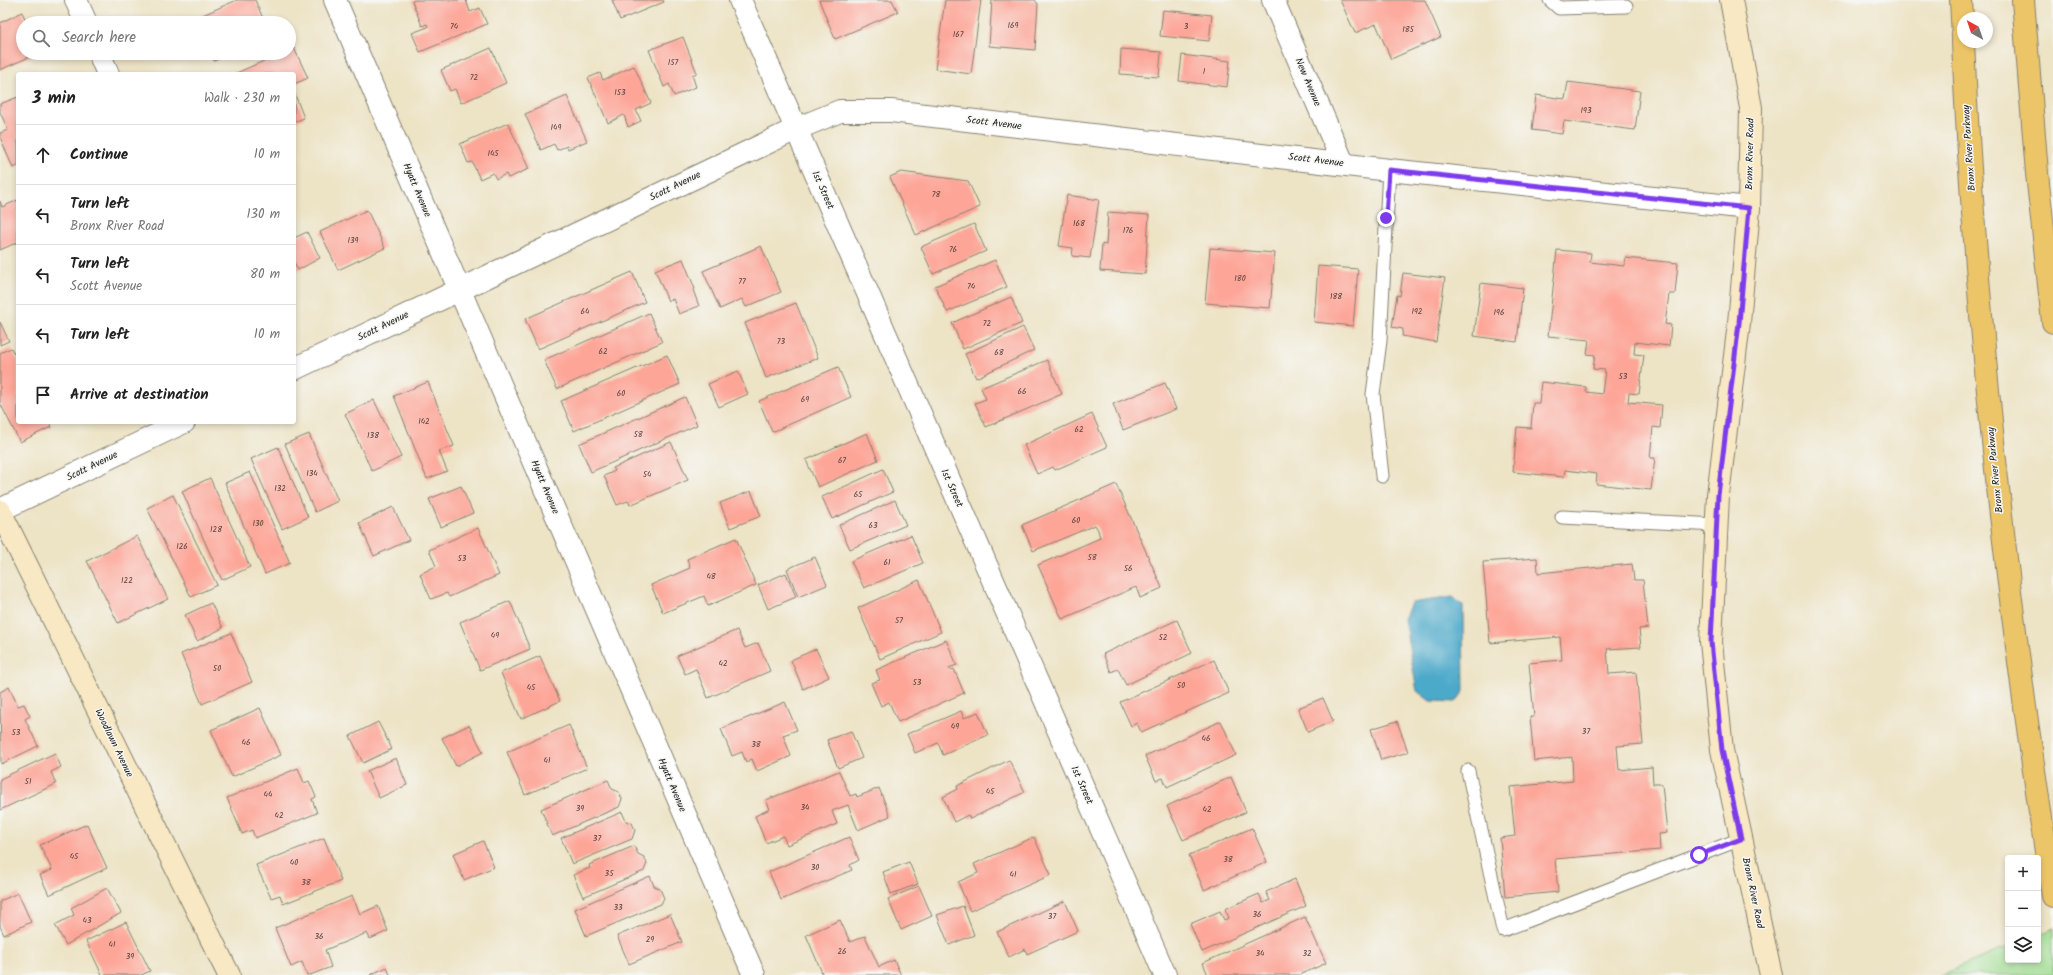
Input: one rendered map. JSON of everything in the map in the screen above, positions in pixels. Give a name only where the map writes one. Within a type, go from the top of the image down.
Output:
[{"type":"highway","points":[[1961,0],[1962,12]]},
{"type":"highway","points":[[2023,0],[2037,173],[2053,322]]},
{"type":"highway","name":"Bronx River Parkway","points":[[1963,48],[1976,259],[2001,529],[2018,660],[2053,896]]},
{"type":"street","points":[[76,0],[83,16]]},
{"type":"street","name":"Hyatt Avenue","points":[[335,0],[754,975]]},
{"type":"street","name":"1st Street","points":[[740,0],[1164,975]]},
{"type":"street","name":"New Avenue","points":[[1273,0],[1343,163]]},
{"type":"street","name":"Bronx River Road","points":[[1731,0],[1751,108],[1749,208],[1739,323],[1718,495],[1711,642],[1722,750],[1771,975]]},
{"type":"street","points":[[102,60],[107,72]]},
{"type":"street","name":"Scott Avenue","points":[[296,368],[796,129],[840,111],[891,111],[1343,163],[1389,170],[1749,208]]},
{"type":"street","name":"Scott Avenue","points":[[0,511],[180,424]]},
{"type":"street","name":"Woodlawn Avenue","points":[[0,511],[229,975]]},
{"type":"lane","points":[[1550,0],[1559,8],[1626,6]]},
{"type":"lane","points":[[1382,476],[1373,394],[1380,341],[1389,170]]},
{"type":"lane","points":[[1562,517],[1716,525]]},
{"type":"lane","points":[[1468,771],[1502,930],[1741,839]]},
{"type":"green space","points":[[2053,928],[2053,975],[1940,975],[2005,948],[2005,963],[2041,963],[2041,934]]},
{"type":"water","points":[[1453,597],[1463,606],[1464,691],[1456,702],[1430,701],[1417,691],[1404,619],[1411,603]]},
{"type":"building","points":[[237,0],[255,0],[262,16],[201,16]]},
{"type":"building","points":[[466,0],[470,12],[480,8],[487,24],[420,52],[412,33],[428,27],[427,24],[422,26],[412,1]]},
{"type":"building","points":[[612,0],[663,0],[664,2],[620,20]]},
{"type":"building","points":[[819,0],[892,0],[898,12],[835,39]]},
{"type":"building","points":[[945,0],[981,0],[971,74],[935,69]]},
{"type":"building","points":[[992,0],[1035,0],[1038,4],[1035,50],[989,46]]},
{"type":"building","points":[[1340,0],[1425,0],[1441,37],[1391,59],[1376,24],[1355,33]]},
{"type":"building","points":[[1163,10],[1212,15],[1209,41],[1160,36]]},
{"type":"building","points":[[22,12],[24,16],[16,16],[16,60],[22,60],[0,70],[0,23]]},
{"type":"building","points":[[683,37],[697,73],[692,75],[696,87],[674,96],[669,84],[664,87],[649,50]]},
{"type":"building","points":[[491,48],[506,83],[461,103],[455,89],[450,91],[441,70]]},
{"type":"building","points":[[1121,49],[1161,52],[1159,77],[1120,74]]},
{"type":"building","points":[[296,52],[308,78],[296,83],[296,72],[239,72],[266,60],[296,60]]},
{"type":"building","points":[[1182,55],[1230,61],[1227,87],[1179,81]]},
{"type":"building","points":[[634,66],[651,103],[636,110],[641,121],[628,127],[624,115],[608,123],[588,78],[600,73],[603,80]]},
{"type":"building","points":[[1568,82],[1640,91],[1635,130],[1564,121],[1562,134],[1532,130],[1536,95],[1565,99]]},
{"type":"building","points":[[567,96],[587,141],[568,149],[567,146],[557,150],[554,144],[541,150],[525,114]]},
{"type":"building","points":[[296,97],[304,118],[296,121]]},
{"type":"building","points":[[16,98],[16,167],[13,168],[0,137],[0,133],[8,130],[0,112],[0,104]]},
{"type":"building","points":[[508,123],[529,169],[508,178],[506,174],[496,179],[493,173],[480,179],[472,162],[468,163],[460,144]]},
{"type":"building","points":[[901,172],[968,181],[980,207],[916,235],[890,177]]},
{"type":"building","points":[[1067,195],[1099,200],[1090,258],[1072,256],[1073,248],[1059,246]]},
{"type":"building","points":[[0,201],[2,207],[16,201],[16,243],[0,250]]},
{"type":"building","points":[[367,210],[385,248],[338,270],[320,232]]},
{"type":"building","points":[[1108,212],[1149,215],[1145,274],[1100,271],[1102,244],[1106,245]]},
{"type":"building","points":[[974,224],[986,251],[933,274],[921,247]]},
{"type":"building","points":[[307,232],[320,258],[298,270],[296,266],[296,237]]},
{"type":"building","points":[[761,246],[781,292],[746,307],[742,299],[720,309],[703,271]]},
{"type":"building","points":[[1210,248],[1275,253],[1270,308],[1205,303]]},
{"type":"building","points":[[1557,250],[1591,253],[1590,262],[1624,266],[1625,258],[1678,263],[1675,294],[1669,294],[1665,324],[1671,325],[1669,346],[1635,342],[1634,354],[1644,355],[1639,394],[1629,393],[1628,402],[1662,405],[1660,428],[1653,427],[1650,458],[1655,458],[1651,490],[1596,484],[1597,474],[1565,470],[1564,477],[1513,472],[1517,427],[1531,428],[1533,403],[1539,403],[1541,382],[1586,387],[1586,392],[1602,394],[1605,370],[1593,369],[1595,355],[1587,354],[1589,340],[1548,336]]},
{"type":"building","points":[[683,259],[695,289],[693,290],[699,306],[679,314],[673,299],[668,301],[655,270]]},
{"type":"building","points":[[995,260],[1007,287],[947,312],[935,286]]},
{"type":"building","points":[[1318,266],[1358,269],[1353,326],[1314,322]]},
{"type":"building","points":[[632,272],[645,302],[538,349],[525,319]]},
{"type":"building","points":[[1403,273],[1445,278],[1436,342],[1402,336],[1403,329],[1392,327],[1397,295],[1400,296]]},
{"type":"building","points":[[1481,283],[1523,288],[1517,342],[1474,336]]},
{"type":"building","points":[[1011,297],[1022,323],[963,349],[952,323]]},
{"type":"building","points":[[796,303],[818,358],[766,378],[745,323]]},
{"type":"building","points":[[649,313],[662,342],[557,389],[544,360]]},
{"type":"building","points":[[0,322],[9,341],[0,345]]},
{"type":"building","points":[[1023,327],[1034,350],[976,378],[965,354]]},
{"type":"building","points":[[11,348],[16,357],[16,424],[50,424],[51,427],[20,442],[0,403],[0,353]]},
{"type":"building","points":[[667,355],[680,384],[574,431],[561,401]]},
{"type":"building","points":[[1047,360],[1062,394],[986,427],[975,403],[986,399],[981,388]]},
{"type":"building","points":[[838,367],[851,397],[772,432],[759,401]]},
{"type":"building","points":[[738,371],[748,394],[719,407],[708,384]]},
{"type":"building","points":[[428,382],[454,446],[439,451],[447,471],[427,479],[394,396]]},
{"type":"building","points":[[1165,383],[1176,409],[1123,430],[1113,404]]},
{"type":"building","points":[[685,397],[697,425],[591,472],[579,444]]},
{"type":"building","points":[[374,400],[401,457],[372,471],[345,414]]},
{"type":"building","points":[[1092,414],[1107,447],[1055,470],[1053,467],[1037,474],[1024,445]]},
{"type":"building","points":[[867,433],[878,460],[818,487],[806,460]]},
{"type":"building","points":[[309,434],[338,501],[315,512],[285,444]]},
{"type":"building","points":[[671,442],[688,480],[630,505],[628,501],[617,505],[604,476],[615,471],[613,468]]},
{"type":"building","points":[[278,447],[308,517],[282,529],[251,459]]},
{"type":"building","points":[[883,469],[893,492],[832,519],[822,497]]},
{"type":"building","points":[[250,472],[290,563],[265,574],[225,483]]},
{"type":"building","points":[[210,478],[250,567],[222,580],[182,491]]},
{"type":"building","points":[[1116,484],[1162,588],[1140,598],[1136,587],[1062,619],[1038,565],[1100,538],[1098,530],[1095,525],[1033,551],[1022,525]]},
{"type":"building","points":[[461,486],[473,513],[441,527],[429,499]]},
{"type":"building","points":[[751,491],[761,516],[730,528],[720,503]]},
{"type":"building","points":[[173,495],[217,585],[191,597],[147,508]]},
{"type":"building","points":[[895,500],[906,525],[850,549],[839,525]]},
{"type":"building","points":[[393,507],[409,540],[374,556],[359,523]]},
{"type":"building","points":[[478,528],[499,575],[449,597],[447,593],[431,599],[420,574],[436,566],[429,550]]},
{"type":"building","points":[[911,535],[923,563],[864,588],[851,561]]},
{"type":"building","points":[[137,536],[168,599],[118,623],[87,561]]},
{"type":"building","points":[[736,538],[756,585],[708,606],[704,596],[663,613],[651,585],[690,568],[687,559]]},
{"type":"building","points":[[815,557],[827,585],[798,597],[787,569]]},
{"type":"building","points":[[1537,558],[1538,573],[1632,564],[1634,580],[1643,580],[1648,628],[1639,629],[1641,647],[1607,649],[1609,674],[1636,672],[1643,744],[1617,746],[1619,770],[1652,767],[1653,784],[1662,784],[1667,833],[1659,834],[1660,850],[1555,859],[1558,892],[1505,897],[1500,838],[1515,836],[1510,787],[1573,781],[1572,757],[1534,761],[1530,717],[1534,717],[1529,663],[1562,660],[1560,637],[1490,643],[1483,562]]},
{"type":"building","points":[[786,573],[796,597],[768,609],[758,585]]},
{"type":"building","points":[[919,580],[941,632],[880,659],[858,608]]},
{"type":"building","points":[[510,601],[530,649],[480,670],[460,622]]},
{"type":"building","points":[[211,603],[223,628],[197,641],[185,615]]},
{"type":"building","points":[[1177,620],[1192,653],[1126,685],[1118,669],[1111,672],[1103,654]]},
{"type":"building","points":[[737,630],[745,648],[758,643],[770,671],[708,698],[696,669],[685,674],[677,656]]},
{"type":"building","points":[[231,633],[252,682],[202,704],[181,654]]},
{"type":"building","points":[[946,640],[957,665],[949,668],[950,670],[954,669],[964,693],[898,722],[889,702],[881,706],[871,683],[880,680],[876,670]]},
{"type":"building","points":[[816,649],[829,677],[803,689],[791,660]]},
{"type":"building","points":[[540,656],[560,701],[521,719],[501,673]]},
{"type":"building","points":[[1214,660],[1229,693],[1141,732],[1137,723],[1131,726],[1120,702]]},
{"type":"building","points":[[9,687],[18,706],[24,704],[30,716],[25,719],[38,746],[1,764],[0,692]]},
{"type":"building","points":[[1323,698],[1333,721],[1308,732],[1298,708]]},
{"type":"building","points":[[785,702],[797,730],[783,735],[791,756],[757,771],[752,759],[746,762],[742,752],[732,756],[721,729]]},
{"type":"building","points":[[260,708],[281,755],[232,777],[211,730]]},
{"type":"building","points":[[961,711],[964,718],[978,712],[988,735],[943,755],[938,743],[915,753],[907,734]]},
{"type":"building","points":[[1221,721],[1236,755],[1167,787],[1163,778],[1156,781],[1145,756]]},
{"type":"building","points":[[1397,721],[1408,752],[1381,760],[1371,729]]},
{"type":"building","points":[[378,722],[392,749],[363,763],[350,736]]},
{"type":"building","points":[[469,725],[483,752],[456,766],[442,738]]},
{"type":"building","points":[[569,725],[587,768],[525,795],[507,752]]},
{"type":"building","points":[[851,731],[862,758],[838,768],[827,740]]},
{"type":"building","points":[[55,753],[61,767],[51,772],[56,784],[0,810],[0,779]]},
{"type":"building","points":[[396,758],[407,785],[379,798],[367,771]]},
{"type":"building","points":[[1009,760],[1025,792],[970,819],[968,815],[954,822],[943,797],[958,789],[957,786]]},
{"type":"building","points":[[298,768],[304,783],[309,781],[316,797],[312,799],[317,813],[255,838],[252,830],[242,834],[227,798]]},
{"type":"building","points":[[839,771],[850,796],[856,794],[857,797],[879,788],[890,816],[858,830],[848,805],[832,811],[837,824],[787,845],[783,836],[766,843],[755,816],[770,809],[766,800]]},
{"type":"building","points":[[1231,777],[1246,812],[1183,840],[1167,806]]},
{"type":"building","points":[[608,780],[612,789],[619,792],[622,799],[619,807],[552,836],[541,809]]},
{"type":"building","points":[[622,812],[626,821],[632,823],[635,830],[632,839],[572,864],[561,838]]},
{"type":"building","points":[[87,824],[107,868],[49,895],[40,875],[52,870],[40,845]]},
{"type":"building","points":[[1252,828],[1267,862],[1204,890],[1189,855]]},
{"type":"building","points":[[849,837],[859,860],[850,865],[852,870],[781,900],[769,872]]},
{"type":"building","points":[[1034,837],[1051,875],[970,911],[958,882],[978,873],[974,864]]},
{"type":"building","points":[[324,838],[341,881],[283,904],[280,895],[271,898],[256,865]]},
{"type":"building","points":[[483,841],[494,867],[464,880],[453,854]]},
{"type":"building","points":[[634,846],[638,854],[644,857],[647,863],[644,871],[583,897],[573,875],[590,868],[589,865]]},
{"type":"building","points":[[909,862],[918,884],[891,894],[883,872]]},
{"type":"building","points":[[650,876],[654,886],[660,889],[664,898],[661,904],[586,936],[575,909]]},
{"type":"building","points":[[1295,879],[1306,906],[1202,952],[1190,924],[1220,911],[1224,920],[1229,918],[1225,909],[1259,894],[1263,903],[1270,900],[1266,892]]},
{"type":"building","points":[[919,886],[932,916],[901,930],[888,899]]},
{"type":"building","points":[[107,888],[121,913],[66,945],[55,925],[74,915],[71,908]]},
{"type":"building","points":[[18,893],[31,922],[4,935],[0,926],[0,901]]},
{"type":"building","points":[[352,896],[360,914],[378,906],[388,931],[370,939],[367,933],[325,950],[331,967],[310,975],[307,975],[302,962],[291,967],[275,928]]},
{"type":"building","points":[[1065,901],[1078,931],[1027,954],[1025,949],[1009,957],[997,932]]},
{"type":"building","points":[[963,906],[974,935],[949,945],[937,915]]},
{"type":"building","points":[[670,914],[682,942],[629,964],[617,936]]},
{"type":"building","points":[[1305,917],[1326,963],[1300,975],[1208,975],[1203,963]]},
{"type":"building","points":[[840,920],[850,942],[865,936],[879,967],[894,960],[901,975],[823,975],[806,935]]},
{"type":"building","points":[[126,922],[150,971],[141,975],[102,975],[86,941]]},
{"type":"building","points":[[387,967],[390,975],[370,975]]},
{"type":"route","points":[[1386,218],[1389,170],[1749,208],[1739,323],[1718,495],[1711,642],[1722,750],[1741,839],[1699,855]]}]
